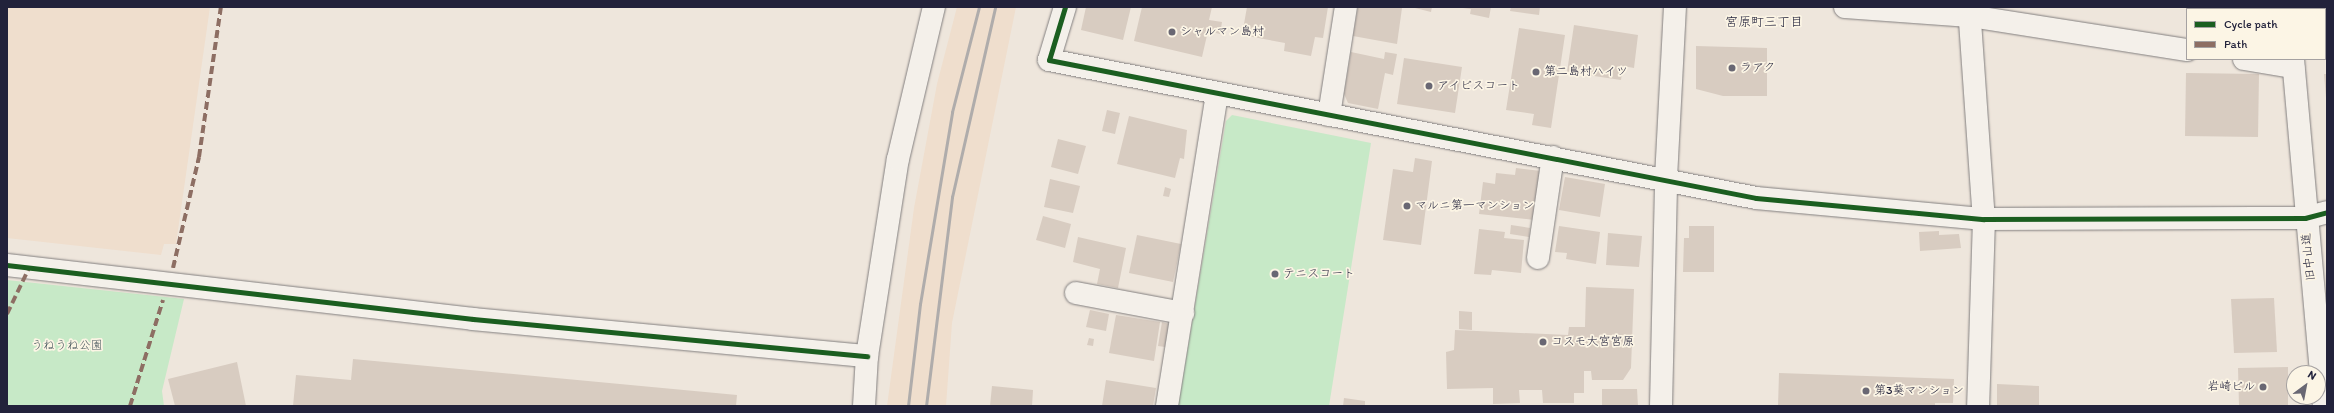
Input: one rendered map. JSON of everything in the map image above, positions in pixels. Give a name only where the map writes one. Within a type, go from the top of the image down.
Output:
[{"type":"street","points":[[864,406],[867,356],[898,159],[934,7]]},
{"type":"street","points":[[1065,7],[1049,60],[1217,94],[1666,178],[1756,198],[1984,219],[2305,218],[2327,212]]},
{"type":"street","points":[[1328,115],[1346,7]]},
{"type":"street","points":[[1661,406],[1666,178],[1675,7]]},
{"type":"street","points":[[1845,7],[1970,12],[2186,50]]},
{"type":"street","points":[[1970,12],[1984,219],[1978,406]]},
{"type":"street","points":[[2256,60],[2293,63]]},
{"type":"street","name":"旧中山道","points":[[2293,63],[2305,218],[2324,406]]},
{"type":"street","points":[[1167,406],[1217,94]]},
{"type":"street","points":[[1538,258],[1553,157]]},
{"type":"street","points":[[7,265],[473,319],[867,356]]},
{"type":"street","points":[[1076,293],[1183,313]]},
{"type":"shaded area","points":[[7,7],[210,7],[176,244],[164,244],[161,255],[7,238]]},
{"type":"shaded area","points":[[957,7],[1016,7],[952,323],[946,406],[887,406],[914,208],[937,84]]},
{"type":"green space","name":"テニスコート","points":[[1232,115],[1371,143],[1329,406],[1178,406],[1226,121]]},
{"type":"green space","name":"うねうね公園","points":[[7,280],[184,299],[162,391],[164,406],[7,406]]},
{"type":"building","points":[[1086,7],[1131,7],[1123,40],[1081,30]]},
{"type":"building","name":"シャルマン島村","points":[[1142,7],[1212,7],[1209,20],[1222,22],[1220,34],[1208,31],[1202,57],[1134,41]]},
{"type":"building","points":[[1247,7],[1328,7],[1323,38],[1315,37],[1311,56],[1284,51],[1285,43],[1242,35]]},
{"type":"building","points":[[1358,7],[1402,8],[1397,44],[1353,36]]},
{"type":"building","points":[[1411,7],[1432,7],[1431,12]]},
{"type":"building","points":[[1491,7],[1489,18],[1470,14],[1471,9],[1463,8]]},
{"type":"building","points":[[1511,7],[1540,7],[1539,15],[1510,11]]},
{"type":"building","points":[[2204,7],[2255,7],[2230,8]]},
{"type":"building","points":[[1574,25],[1638,35],[1634,68],[1623,66],[1621,80],[1567,72]]},
{"type":"building","name":"第二島村ハイツ","points":[[1519,28],[1565,35],[1551,128],[1532,125],[1534,114],[1506,110]]},
{"type":"building","name":"ラアク","points":[[1696,46],[1767,48],[1767,96],[1723,96],[1696,89]]},
{"type":"building","points":[[1351,52],[1384,59],[1385,52],[1397,54],[1393,75],[1385,73],[1378,109],[1348,103],[1344,94]]},
{"type":"building","name":"アイビスコート","points":[[1404,58],[1462,67],[1455,113],[1397,104]]},
{"type":"building","points":[[2186,73],[2259,74],[2258,137],[2185,136]]},
{"type":"building","points":[[2324,74],[2327,74],[2327,98],[2326,98]]},
{"type":"building","points":[[1107,110],[1120,113],[1115,134],[1102,131]]},
{"type":"building","points":[[1129,116],[1187,130],[1184,159],[1180,158],[1175,178],[1117,164]]},
{"type":"building","points":[[1058,139],[1086,146],[1078,174],[1051,167]]},
{"type":"building","name":"マルニ第一マンション","points":[[1415,158],[1432,161],[1421,245],[1383,240],[1393,169],[1413,172]]},
{"type":"building","points":[[1516,168],[1541,171],[1535,220],[1479,214],[1483,182],[1495,184],[1496,173],[1515,175]]},
{"type":"building","points":[[1565,177],[1605,184],[1600,217],[1559,210]]},
{"type":"building","points":[[1050,179],[1080,186],[1073,213],[1044,207]]},
{"type":"building","points":[[1165,187],[1171,189],[1169,197],[1163,196]]},
{"type":"building","points":[[1043,216],[1071,224],[1065,248],[1036,240]]},
{"type":"building","points":[[1511,225],[1530,228],[1529,237],[1510,234]]},
{"type":"building","points":[[1559,226],[1600,232],[1596,264],[1566,259],[1567,253],[1555,252]]},
{"type":"building","points":[[1689,226],[1714,226],[1714,272],[1683,272],[1684,238],[1689,238]]},
{"type":"building","points":[[1479,229],[1505,232],[1504,238],[1524,240],[1521,273],[1492,270],[1491,275],[1474,274]]},
{"type":"building","points":[[1939,231],[1939,235],[1959,234],[1961,248],[1920,251],[1919,232]]},
{"type":"building","points":[[1608,233],[1642,236],[1639,267],[1606,265]]},
{"type":"building","points":[[1137,235],[1181,244],[1173,282],[1129,273]]},
{"type":"building","points":[[1078,237],[1126,248],[1118,288],[1097,284],[1100,269],[1073,262]]},
{"type":"building","name":"コスモ大宮宮原","points":[[1586,287],[1634,289],[1631,368],[1623,380],[1592,380],[1591,371],[1584,371],[1584,393],[1574,393],[1574,403],[1543,403],[1542,390],[1519,390],[1520,403],[1493,404],[1493,388],[1447,389],[1446,352],[1454,350],[1455,330],[1568,335],[1569,327],[1585,327]]},
{"type":"building","points":[[2274,298],[2277,352],[2234,353],[2231,299]]},
{"type":"building","points":[[1090,310],[1109,314],[1106,331],[1086,327]]},
{"type":"building","points":[[1459,311],[1472,312],[1472,330],[1459,329]]},
{"type":"building","points":[[1116,315],[1160,322],[1154,361],[1109,353]]},
{"type":"building","points":[[1162,322],[1169,324],[1165,347],[1158,346]]},
{"type":"building","points":[[1089,338],[1094,339],[1093,346],[1087,345]]},
{"type":"building","points":[[353,359],[737,395],[736,406],[293,406],[296,375],[351,380]]},
{"type":"building","points":[[237,362],[246,406],[175,406],[168,379]]},
{"type":"building","name":"岩崎ビル","points":[[2286,367],[2286,405],[2288,406],[2239,406],[2238,368]]},
{"type":"building","name":"第3葵マンション","points":[[1779,373],[1954,379],[1953,403],[1935,403],[1935,406],[1778,406]]},
{"type":"building","points":[[1106,380],[1156,388],[1153,406],[1102,406]]},
{"type":"building","points":[[1997,384],[2039,386],[2039,406],[1997,406]]},
{"type":"building","points":[[992,386],[1033,390],[1032,406],[990,406]]},
{"type":"building","points":[[1602,389],[1637,389],[1638,406],[1602,406]]},
{"type":"building","points":[[1344,398],[1365,401],[1365,406],[1343,406]]},
{"type":"railway","points":[[908,406],[920,304],[952,112],[979,7]]},
{"type":"railway","points":[[926,406],[952,197],[995,7]]},
{"type":"marked path","points":[[173,268],[199,157],[221,7]]},
{"type":"marked path","points":[[7,314],[29,268]]},
{"type":"marked path","points":[[130,406],[163,300]]},
{"type":"cycle path","points":[[1065,7],[1049,60],[1756,198],[1984,219],[2305,218],[2327,212]]},
{"type":"cycle path","points":[[7,265],[473,319],[867,356]]},
{"type":"place","name":"シャルマン島村","points":[[1172,32]]},
{"type":"place","name":"ラアク","points":[[1732,68]]},
{"type":"place","name":"第二島村ハイツ","points":[[1536,72]]},
{"type":"place","name":"アイビスコート","points":[[1429,86]]},
{"type":"place","name":"マルニ第一マンション","points":[[1407,206]]},
{"type":"place","name":"テニスコート","points":[[1275,274]]},
{"type":"place","name":"コスモ大宮宮原","points":[[1543,342]]},
{"type":"place","name":"岩崎ビル","points":[[2263,387]]},
{"type":"place","name":"第3葵マンション","points":[[1866,391]]},
{"type":"district","name":"宮原町三丁目","points":[[1764,22]]}]
